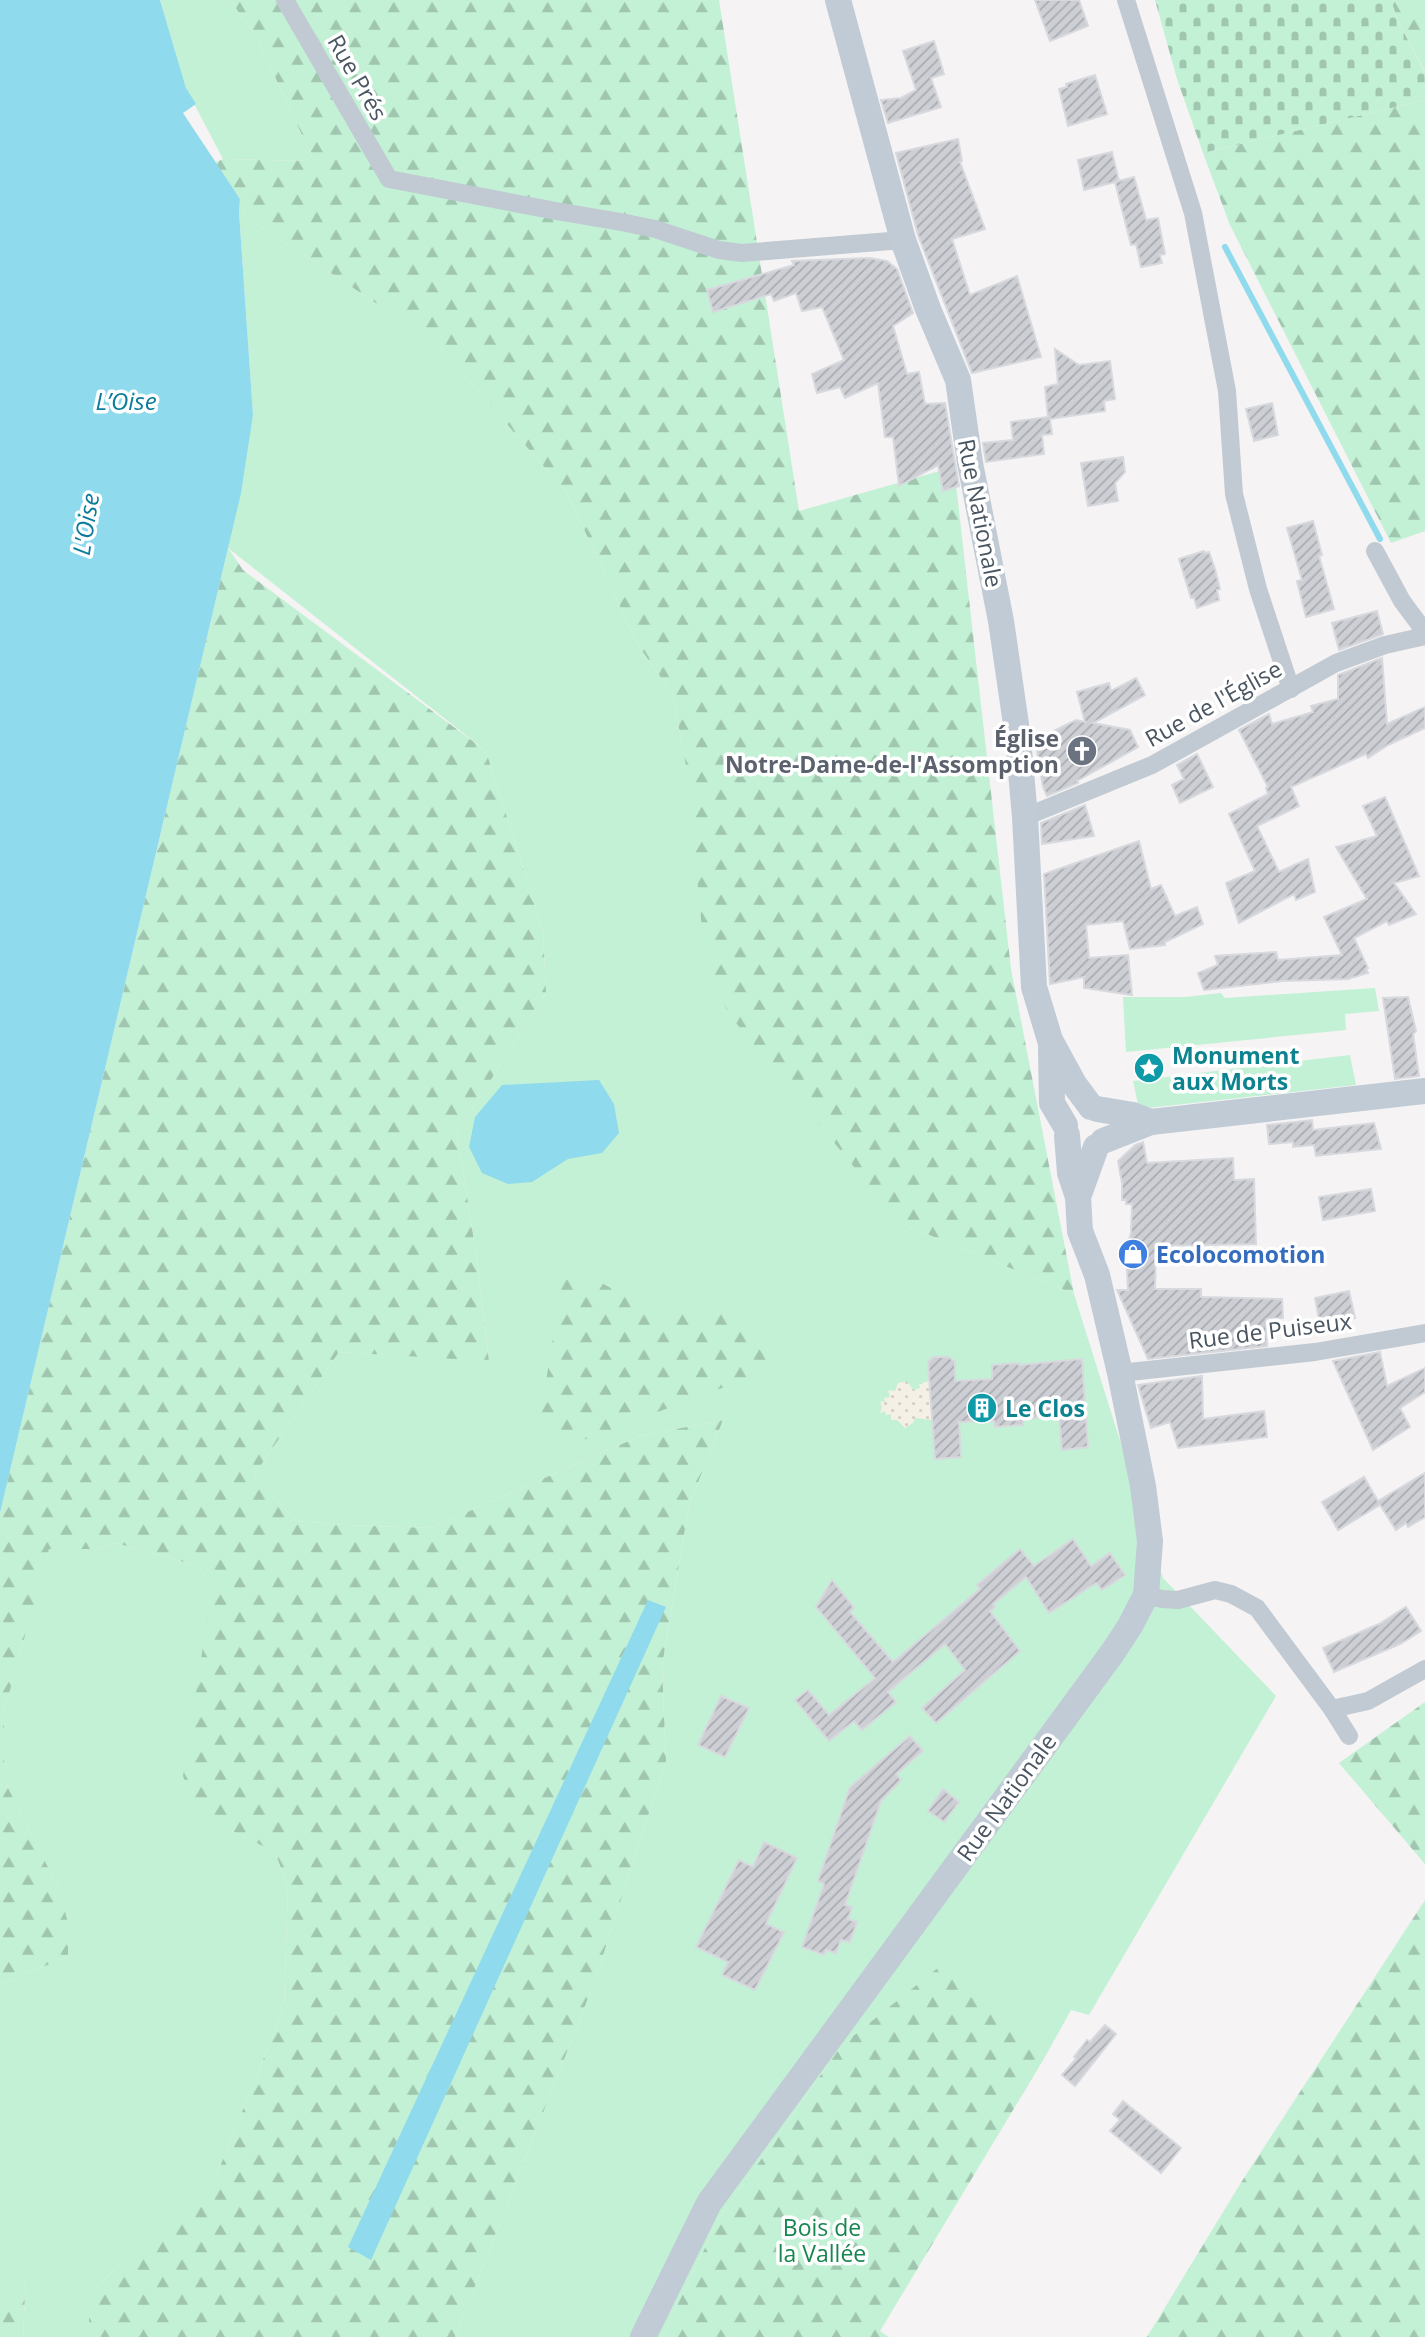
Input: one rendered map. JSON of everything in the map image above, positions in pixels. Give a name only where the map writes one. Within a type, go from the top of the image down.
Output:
[{"type":"street","name":"Rue Prés","points":[[285,0],[389,179],[655,229],[719,250],[742,253],[903,240]]},
{"type":"street","name":"Rue Nationale","points":[[838,0],[903,240],[958,380],[970,463],[1001,621],[1018,738],[1034,987],[1050,1040],[1074,1084],[1094,1108]]},
{"type":"street","points":[[1126,0],[1193,213],[1227,391],[1234,494],[1258,589],[1291,689]]},
{"type":"street","points":[[1375,551],[1402,601],[1425,634]]},
{"type":"street","name":"Rue de l'Église","points":[[1025,817],[1152,765],[1336,663],[1425,634]]},
{"type":"street","name":"Rue Nationale","points":[[643,2337],[709,2203],[1113,1652],[1146,1595],[1150,1541],[1146,1507],[1120,1373],[1097,1275],[1080,1231],[1078,1197],[1070,1173],[1066,1130],[1052,1103],[1050,1040]]},
{"type":"street","points":[[1151,1122],[1124,1113],[1094,1108],[1074,1110],[1066,1130],[1079,1147],[1100,1144],[1151,1122],[1425,1091]]},
{"type":"street","points":[[1094,1108],[1106,1118],[1107,1124],[1100,1144]]},
{"type":"street","name":"Rue Nationale","points":[[1078,1197],[1100,1144]]},
{"type":"street","name":"Rue de Puiseux","points":[[1120,1373],[1315,1352],[1425,1333]]},
{"type":"street","points":[[1146,1595],[1178,1600],[1215,1590],[1231,1594],[1257,1608],[1349,1736]]},
{"type":"street","points":[[1332,1709],[1368,1700],[1425,1669]]},
{"type":"green space","points":[[160,0],[230,0],[257,38],[314,161],[223,159],[186,88]]},
{"type":"green space","points":[[230,0],[719,0],[799,511],[954,467],[1011,969],[1074,1294],[900,1223],[727,1012],[703,940],[687,772],[673,695],[638,645],[567,493],[436,343],[239,212],[240,199],[214,163],[223,159],[314,161],[257,38]]},
{"type":"green space","points":[[1155,0],[1391,0],[1397,19],[1425,73],[1425,100],[1203,153],[1177,79]]},
{"type":"green space","points":[[1391,0],[1425,0],[1425,72],[1397,19]]},
{"type":"green space","points":[[1425,100],[1425,531],[1391,543],[1230,225],[1203,153]]},
{"type":"green space","points":[[239,212],[436,343],[567,493],[638,645],[673,695],[687,772],[900,1223],[1074,1294],[1163,1578],[1276,1696],[1089,2015],[1071,2010],[1045,2057],[938,1968],[842,2045],[719,2219],[662,2337],[455,2337],[594,1983],[666,1761],[662,1666],[689,1505],[723,1420],[640,1436],[431,1528],[296,1521],[254,1475],[339,1352],[489,1360],[457,1133],[546,993],[543,931],[486,751],[228,548],[253,415]]},
{"type":"green space","points":[[228,548],[243,570],[486,751],[543,931],[546,993],[457,1133],[477,1260],[489,1361],[339,1352],[254,1475],[296,1521],[431,1528],[640,1436],[723,1420],[689,1505],[662,1666],[666,1761],[594,1983],[455,2337],[89,2337],[89,2294],[217,2174],[284,2008],[288,1887],[275,1852],[209,1820],[193,1805],[183,1776],[210,1601],[210,1583],[198,1566],[116,1543],[96,1549],[49,1549],[4,1712],[4,1780],[59,1889],[68,1923],[68,1957],[0,1984],[0,1513]]},
{"type":"green space","points":[[1375,988],[1379,1011],[1345,1014],[1346,1030],[1126,1052],[1123,997],[1185,997],[1221,993],[1225,998]]},
{"type":"green space","points":[[1350,1055],[1356,1085],[1139,1109],[1133,1081]]},
{"type":"green space","points":[[587,1275],[649,1309],[725,1312],[788,1357],[786,1364],[559,1449],[540,1419],[562,1281]]},
{"type":"green space","points":[[116,1543],[198,1566],[210,1583],[209,1820],[275,1852],[288,1887],[284,2008],[217,2174],[89,2294],[89,2337],[23,2337],[26,2276],[0,2304],[0,1984],[68,1957],[59,1889],[4,1780],[4,1712],[49,1548],[96,1549]]},
{"type":"green space","points":[[1425,1702],[1425,1864],[1339,1763]]},
{"type":"green space","points":[[1425,1900],[1425,2337],[1147,2337],[1242,2181]]},
{"type":"green space","name":"Bois de la Vallée","points":[[939,1967],[1045,2057],[880,2331],[889,2337],[662,2337],[719,2219],[842,2045]]},
{"type":"green space","points":[[26,2275],[23,2337],[0,2337],[0,2304]]},
{"type":"sand","points":[[907,1381],[913,1390],[920,1388],[919,1384],[929,1381],[932,1420],[915,1418],[913,1423],[905,1428],[897,1420],[891,1420],[891,1414],[886,1415],[885,1411],[880,1413],[880,1401],[885,1402],[884,1398],[890,1397],[888,1390],[895,1391],[898,1383]]},
{"type":"water","name":"L’Oise","points":[[0,0],[160,0],[186,88],[196,104],[183,113],[240,199],[253,415],[241,493],[0,1513]]},
{"type":"water","points":[[599,1080],[614,1104],[619,1133],[602,1153],[568,1159],[532,1182],[508,1184],[482,1173],[469,1147],[475,1117],[502,1085]]},
{"type":"water","points":[[648,1600],[666,1607],[371,2260],[348,2247]]},
{"type":"building","points":[[1035,0],[1079,0],[1088,26],[1050,41]]},
{"type":"building","points":[[934,41],[944,74],[931,78],[941,107],[888,123],[881,100],[901,98],[916,90],[903,51]]},
{"type":"building","points":[[1095,75],[1107,114],[1068,126],[1059,89],[1067,87],[1066,84]]},
{"type":"building","points":[[958,139],[960,162],[985,229],[952,239],[970,295],[1017,276],[1041,357],[972,373],[918,235],[896,153]]},
{"type":"building","points":[[1112,152],[1119,181],[1084,190],[1078,160]]},
{"type":"building","points":[[1134,177],[1146,220],[1158,218],[1165,254],[1160,255],[1162,263],[1141,267],[1136,244],[1131,245],[1115,182]]},
{"type":"building","points":[[869,258],[887,261],[897,269],[913,313],[893,326],[907,374],[919,372],[925,404],[945,403],[959,486],[943,491],[938,465],[899,486],[893,437],[885,437],[878,383],[845,398],[840,387],[817,393],[812,374],[844,360],[822,307],[802,311],[796,293],[774,301],[771,294],[713,312],[707,290],[794,265],[792,261]]},
{"type":"building","points":[[1055,349],[1079,365],[1110,361],[1115,399],[1104,401],[1105,411],[1050,419],[1052,434],[1042,435],[1044,454],[986,462],[983,443],[1013,440],[1011,422],[1048,417],[1045,387],[1058,384]]},
{"type":"building","points":[[1272,403],[1278,435],[1254,441],[1246,409]]},
{"type":"building","points":[[1123,457],[1125,472],[1115,483],[1118,501],[1088,506],[1081,463]]},
{"type":"building","points":[[1313,521],[1322,555],[1319,556],[1334,609],[1306,617],[1297,581],[1302,580],[1287,528]]},
{"type":"building","points":[[1204,551],[1209,552],[1215,569],[1220,589],[1217,590],[1219,600],[1197,608],[1194,598],[1191,598],[1179,559]]},
{"type":"building","points":[[1377,611],[1383,634],[1339,650],[1332,623]]},
{"type":"building","points":[[1382,658],[1387,724],[1425,707],[1425,728],[1388,745],[1368,758],[1366,754],[1291,787],[1299,806],[1257,826],[1279,872],[1308,859],[1315,892],[1296,900],[1294,894],[1239,923],[1226,883],[1255,871],[1229,814],[1268,794],[1268,787],[1239,730],[1269,714],[1272,724],[1313,712],[1311,706],[1338,699],[1338,675]]},
{"type":"building","name":"Église Notre-Dame-de-l'Assomption","points":[[1136,678],[1145,695],[1093,723],[1130,730],[1138,747],[1077,781],[1078,783],[1047,796],[1035,740],[1076,720],[1085,722],[1077,692],[1109,683],[1111,691]]},
{"type":"building","points":[[1197,754],[1213,787],[1180,803],[1172,785],[1184,779],[1177,765]]},
{"type":"building","points":[[1385,797],[1419,876],[1394,883],[1416,914],[1389,925],[1387,921],[1354,938],[1368,973],[1348,979],[1282,981],[1204,990],[1198,973],[1218,965],[1215,956],[1276,952],[1278,960],[1342,955],[1324,917],[1367,899],[1336,847],[1377,836],[1363,806]]},
{"type":"building","points":[[1085,805],[1094,836],[1042,844],[1041,823]]},
{"type":"building","points":[[1139,841],[1151,889],[1161,885],[1175,916],[1197,907],[1203,924],[1165,942],[1165,945],[1130,949],[1123,921],[1086,925],[1089,958],[1128,955],[1132,995],[1084,988],[1084,977],[1050,984],[1044,874]]},
{"type":"building","points":[[1408,997],[1416,1031],[1413,1034],[1419,1076],[1395,1079],[1383,998]]},
{"type":"building","points":[[1312,1120],[1313,1130],[1374,1123],[1381,1149],[1316,1156],[1314,1145],[1293,1147],[1293,1142],[1269,1144],[1267,1125]]},
{"type":"building","points":[[1143,1142],[1147,1163],[1233,1158],[1234,1180],[1254,1179],[1256,1244],[1156,1246],[1155,1289],[1201,1289],[1201,1297],[1282,1299],[1283,1318],[1266,1319],[1267,1346],[1148,1359],[1117,1290],[1128,1290],[1126,1253],[1131,1233],[1132,1204],[1126,1204],[1126,1200],[1122,1200],[1118,1161],[1135,1145]]},
{"type":"building","points":[[1371,1189],[1375,1211],[1323,1220],[1319,1197]]},
{"type":"building","points":[[1349,1291],[1355,1318],[1320,1325],[1315,1298]]},
{"type":"building","points":[[1380,1352],[1387,1386],[1425,1368],[1425,1392],[1400,1408],[1410,1427],[1373,1450],[1333,1361]]},
{"type":"building","name":"Le Clos","points":[[933,1357],[949,1357],[955,1362],[955,1381],[992,1379],[992,1365],[1082,1359],[1088,1447],[1062,1450],[1059,1414],[1023,1420],[1023,1425],[995,1427],[994,1421],[959,1422],[961,1457],[935,1459],[928,1362]]},
{"type":"building","points":[[1202,1376],[1203,1419],[1264,1411],[1267,1437],[1178,1448],[1170,1422],[1151,1428],[1138,1385]]},
{"type":"building","points":[[1425,1473],[1425,1517],[1408,1527],[1406,1523],[1396,1530],[1380,1505],[1338,1530],[1322,1502],[1364,1477],[1378,1501]]},
{"type":"building","points":[[1073,1539],[1091,1566],[1110,1553],[1125,1575],[1102,1590],[1096,1583],[1049,1613],[1026,1577],[993,1604],[995,1607],[990,1611],[1020,1651],[936,1723],[922,1708],[965,1670],[945,1644],[888,1692],[896,1702],[862,1730],[854,1721],[829,1741],[795,1700],[808,1690],[829,1715],[875,1678],[816,1607],[832,1580],[854,1608],[850,1612],[893,1662],[980,1589],[977,1585],[1020,1549],[1034,1566]]},
{"type":"building","points":[[1406,1607],[1421,1631],[1400,1644],[1334,1672],[1323,1648],[1379,1624]]},
{"type":"building","points":[[721,1696],[749,1708],[725,1757],[698,1745]]},
{"type":"building","points":[[910,1736],[923,1751],[896,1774],[901,1780],[881,1801],[845,1905],[852,1907],[848,1919],[857,1922],[850,1942],[841,1940],[836,1953],[826,1950],[824,1955],[802,1947],[824,1884],[818,1881],[850,1787]]},
{"type":"building","points":[[943,1789],[959,1802],[944,1822],[928,1811]]},
{"type":"building","points":[[764,1842],[797,1858],[766,1924],[784,1932],[755,1990],[722,1975],[728,1962],[696,1947],[739,1860],[753,1867]]},
{"type":"building","points":[[1105,2025],[1116,2034],[1075,2086],[1062,2075],[1087,2040],[1090,2042]]},
{"type":"building","points":[[1123,2101],[1181,2148],[1161,2173],[1110,2131],[1120,2120],[1113,2114]]},
{"type":"waterway","points":[[1225,247],[1380,539]]},
{"type":"place","name":"Église Notre-Dame-de-l'Assomption","points":[[1082,751]]},
{"type":"place","name":"Monument aux Morts","points":[[1149,1068]]},
{"type":"place","name":"Ecolocomotion","points":[[1133,1254]]},
{"type":"place","name":"Le Clos","points":[[982,1408]]},
{"type":"water label","name":"L'Oise","points":[[85,524]]}]
